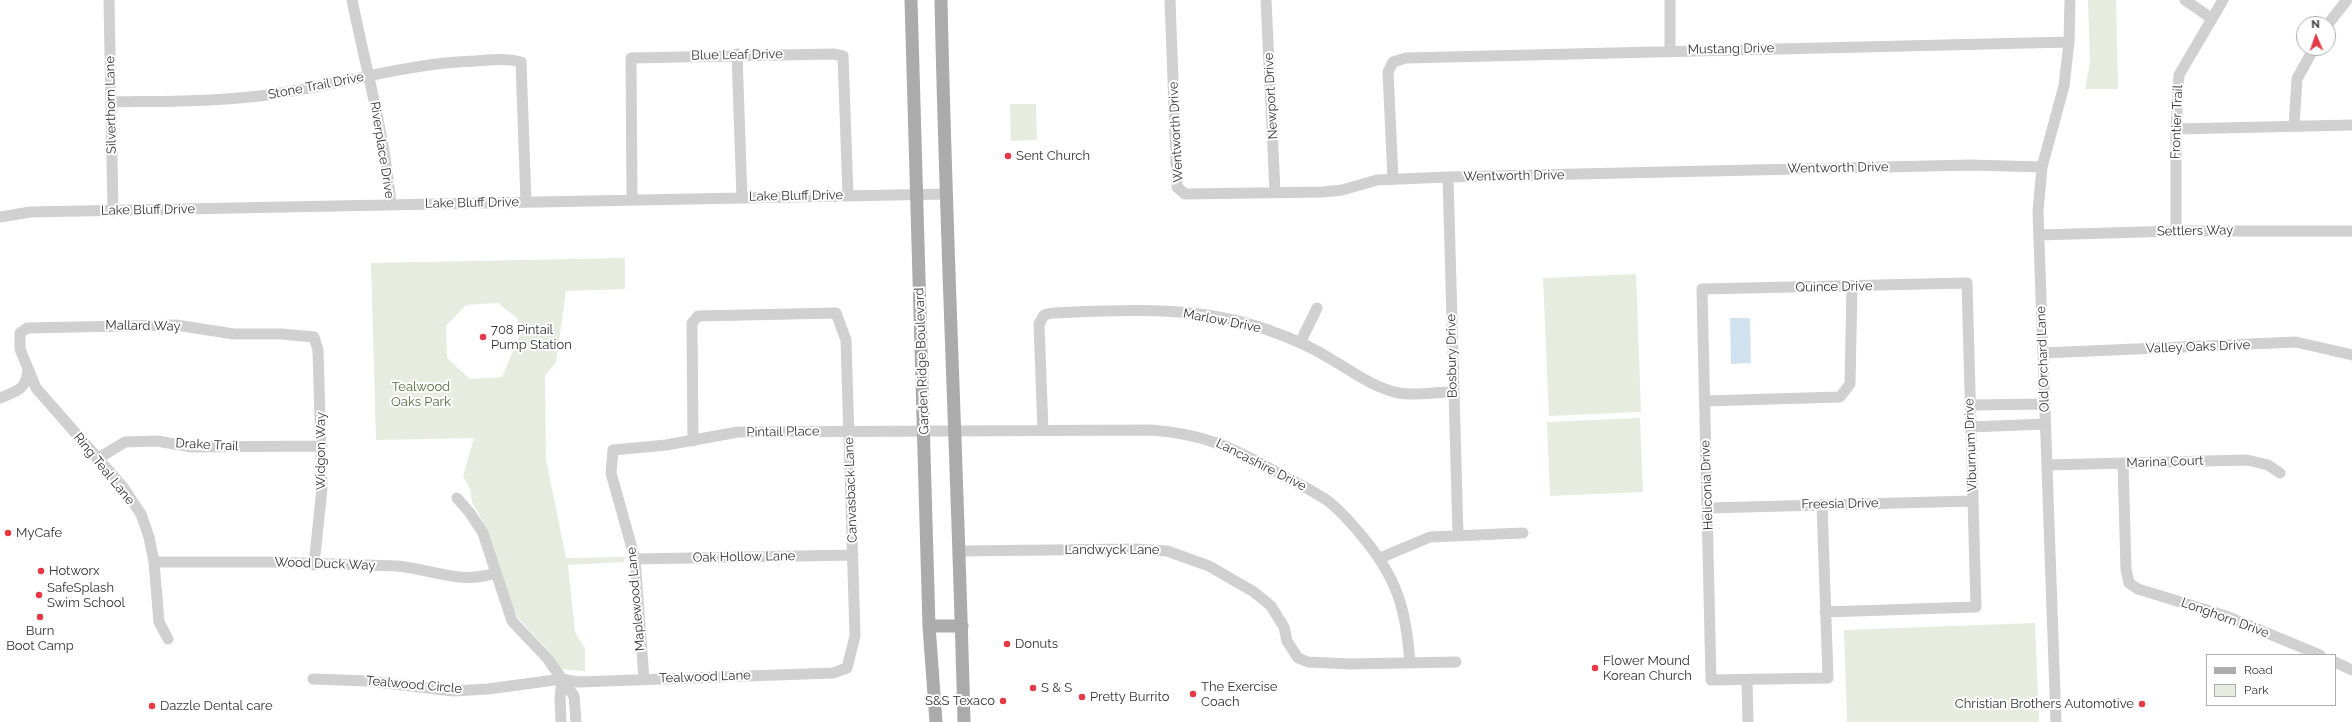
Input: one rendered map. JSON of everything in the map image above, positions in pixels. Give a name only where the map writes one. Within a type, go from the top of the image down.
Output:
[{"type":"main road","name":"Garden Ridge Boulevard","points":[[911,0],[925,430],[929,626],[936,722]]},
{"type":"main road","points":[[941,0],[945,194],[960,551],[964,722]]},
{"type":"main road","points":[[929,626],[962,626]]},
{"type":"street","name":"Silverthorn Lane","points":[[109,0],[113,211]]},
{"type":"street","name":"Riverplace Drive","points":[[352,0],[388,166],[392,205]]},
{"type":"street","name":"Wentworth Drive","points":[[1170,0],[1177,187],[1185,194],[1342,190],[1359,183],[1393,179],[1448,177],[1971,165],[2042,167]]},
{"type":"street","name":"Newport Drive","points":[[1266,0],[1275,192]]},
{"type":"street","points":[[1670,0],[1670,51]]},
{"type":"street","name":"Old Orchard Lane","points":[[2056,722],[2038,212],[2042,167],[2064,86],[2069,42],[2070,0]]},
{"type":"street","points":[[2185,0],[2211,18]]},
{"type":"street","name":"Frontier Trail","points":[[2176,231],[2176,129],[2179,75],[2211,18],[2223,0]]},
{"type":"street","points":[[2334,16],[2347,0]]},
{"type":"street","name":"Mustang Drive","points":[[1393,179],[1388,72],[1393,62],[1406,58],[2069,42]]},
{"type":"street","points":[[737,54],[742,198]]},
{"type":"street","name":"Blue Leaf Drive","points":[[632,200],[631,58],[737,54],[833,54],[843,56],[848,195]]},
{"type":"street","points":[[2294,126],[2297,79],[2310,56]]},
{"type":"street","name":"Stone Trail Drive","points":[[111,102],[250,97],[458,61],[510,59],[521,62],[526,202]]},
{"type":"street","points":[[2176,129],[2352,125]]},
{"type":"street","name":"Bosbury Drive","points":[[1448,177],[1458,535]]},
{"type":"street","name":"Lake Bluff Drive","points":[[1,213],[918,193],[945,194]]},
{"type":"street","name":"Settlers Way","points":[[2039,235],[2176,231],[2352,231]]},
{"type":"street","name":"Quince Drive","points":[[1702,289],[1852,287],[1967,283]]},
{"type":"street","name":"Viburnum Drive","points":[[1825,612],[1976,607],[1967,283]]},
{"type":"street","points":[[1704,402],[1840,398],[1850,384],[1852,287]]},
{"type":"street","name":"Heliconia Drive","points":[[1702,289],[1711,680],[1747,680]]},
{"type":"street","points":[[1300,343],[1317,308]]},
{"type":"street","name":"Marlow Drive","points":[[1043,430],[1039,324],[1044,314],[1118,311],[1173,311],[1211,316],[1249,325],[1300,343],[1335,361],[1372,384],[1391,391],[1401,393],[1453,392]]},
{"type":"street","name":"Canvasback Lane","points":[[693,441],[692,323],[698,316],[836,313],[846,340],[853,555],[855,636],[847,668]]},
{"type":"street","name":"Mallard Way","points":[[20,333],[34,327],[176,324],[234,334],[289,334],[314,337]]},
{"type":"street","name":"Ring Teal Lane","points":[[20,333],[20,349],[36,388],[123,487],[141,514],[149,537],[154,562],[159,622],[168,639]]},
{"type":"street","name":"Widgon Way","points":[[314,337],[318,350],[322,446],[322,488],[314,565]]},
{"type":"street","name":"Valley Oaks Drive","points":[[2043,352],[2296,342],[2352,355]]},
{"type":"street","points":[[0,398],[23,387],[27,380],[28,367]]},
{"type":"street","points":[[1970,405],[2045,404]]},
{"type":"street","points":[[1971,426],[2045,424]]},
{"type":"street","name":"Lancashire Drive","points":[[955,431],[1150,430],[1176,432],[1214,441],[1247,455],[1329,502],[1354,526],[1380,558],[1395,585],[1405,614],[1410,663]]},
{"type":"street","name":"Pintail Place","points":[[613,450],[693,441],[738,432],[955,431]]},
{"type":"street","name":"Drake Trail","points":[[97,459],[125,442],[157,441],[192,447],[322,446]]},
{"type":"street","name":"Maplewood Lane","points":[[613,450],[611,473],[635,559],[644,679]]},
{"type":"street","name":"Marina Court","points":[[2047,465],[2247,460],[2268,465],[2280,473]]},
{"type":"street","name":"Longhorn Drive","points":[[2123,463],[2126,569],[2129,583],[2138,589],[2226,616],[2318,654]]},
{"type":"street","points":[[457,498],[470,513],[483,533],[512,621],[547,658],[574,696],[576,722]]},
{"type":"street","name":"Freesia Drive","points":[[1708,508],[1973,501]]},
{"type":"street","points":[[1748,722],[1747,680],[1828,678],[1822,504]]},
{"type":"street","points":[[1380,558],[1423,539],[1458,535],[1523,533]]},
{"type":"street","name":"Landwyck Lane","points":[[960,551],[1135,549],[1179,554],[1223,572],[1254,592],[1271,606],[1284,627],[1287,641],[1298,658],[1308,662],[1349,664],[1456,662]]},
{"type":"street","name":"Oak Hollow Lane","points":[[635,559],[853,555]]},
{"type":"street","name":"Wood Duck Way","points":[[154,562],[271,562],[314,565],[409,567],[444,576],[468,578],[481,578],[495,573]]},
{"type":"street","points":[[2336,662],[2352,670]]},
{"type":"street","name":"Tealwood Lane","points":[[562,679],[578,682],[833,673],[847,668]]},
{"type":"street","name":"Tealwood Circle","points":[[312,679],[368,681],[453,691],[488,689],[562,679]]},
{"type":"street","points":[[561,722],[560,697],[562,679]]},
{"type":"green space","points":[[2088,0],[2116,0],[2118,89],[2085,89],[2090,62]]},
{"type":"green space","points":[[1010,104],[1036,104],[1037,140],[1011,141]]},
{"type":"green space","name":"Tealwood Oaks Park","points":[[625,258],[625,289],[566,291],[556,362],[545,375],[546,459],[566,558],[624,557],[624,562],[568,565],[575,632],[585,648],[585,671],[561,669],[547,649],[518,618],[507,595],[480,516],[472,502],[470,489],[463,476],[474,438],[376,440],[371,263]],"holes":[[[498,303],[517,318],[519,337],[502,377],[470,379],[447,358],[446,326],[466,305]]]},
{"type":"green space","points":[[1636,274],[1641,412],[1549,416],[1543,278]]},
{"type":"green space","points":[[1640,418],[1643,492],[1550,496],[1547,422]]},
{"type":"green space","points":[[2035,623],[2039,722],[1847,722],[1844,630]]},
{"type":"water","points":[[1730,318],[1750,318],[1751,363],[1731,364]]},
{"type":"place","name":"Sent Church","points":[[1008,156]]},
{"type":"place","name":"708 Pintail Pump Station","points":[[483,337]]},
{"type":"place","name":"MyCafe","points":[[8,533]]},
{"type":"place","name":"Hotworx","points":[[41,571]]},
{"type":"place","name":"SafeSplash Swim School","points":[[39,595]]},
{"type":"place","name":"Burn Boot Camp","points":[[40,617]]},
{"type":"place","name":"Donuts","points":[[1007,644]]},
{"type":"place","name":"Flower Mound Korean Church","points":[[1595,668]]},
{"type":"place","name":"S & S","points":[[1033,688]]},
{"type":"place","name":"The Exercise Coach","points":[[1193,694]]},
{"type":"place","name":"Pretty Burrito","points":[[1082,697]]},
{"type":"place","name":"S&S Texaco","points":[[1003,701]]},
{"type":"place","name":"Christian Brothers Automotive","points":[[2142,704]]},
{"type":"place","name":"Dazzle Dental care","points":[[152,706]]}]
